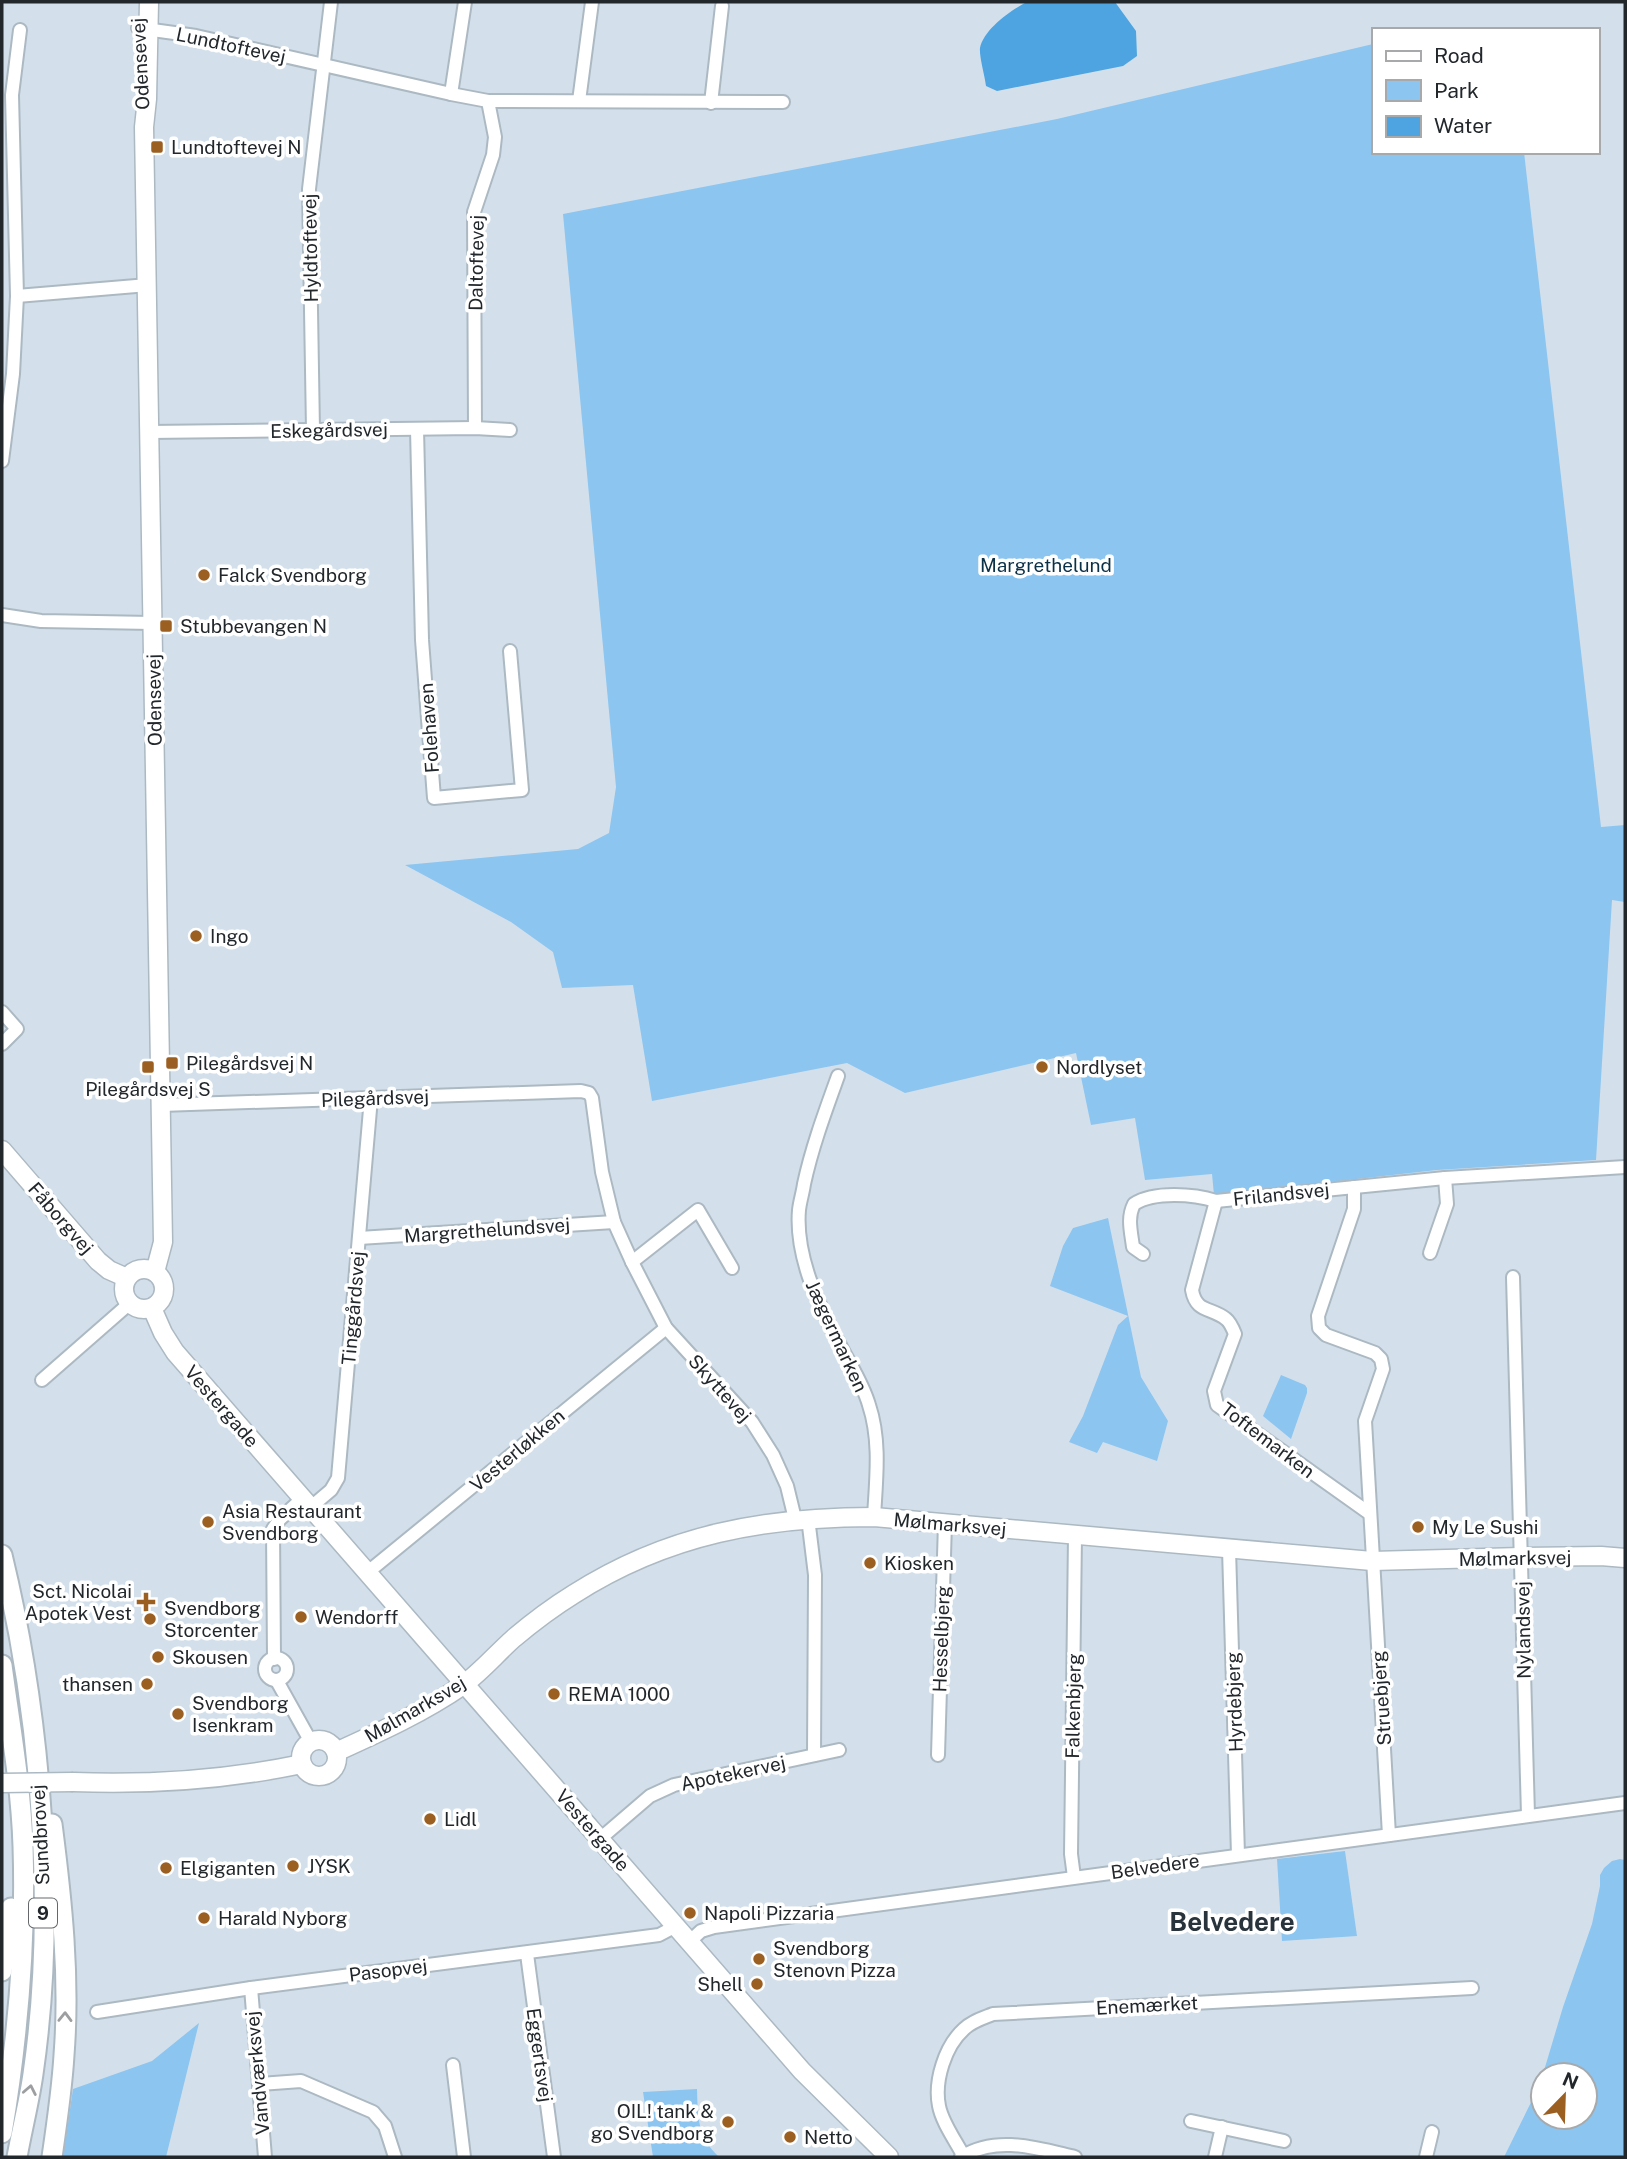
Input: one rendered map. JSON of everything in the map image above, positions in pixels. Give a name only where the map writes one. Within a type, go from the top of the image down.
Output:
[{"type":"main road","name":"Sundbrovej","points":[[2,1555],[25,1668],[41,1816],[44,1927],[33,2074],[17,2157]]},
{"type":"main road","name":"Sundbrovej","points":[[2,1665],[16,1762],[22,1834],[22,1935],[16,2033],[2,2133]]},
{"type":"main road","points":[[25,1668],[40,1732],[64,1932],[64,2055],[52,2157]]},
{"type":"main road","points":[[2,1971],[9,1928],[12,1877],[6,1759],[8,1708]]},
{"type":"street","name":"Odensevej","points":[[137,2],[143,28],[147,99],[144,127],[163,1242],[155,1272]]},
{"type":"street","name":"Odensevej","points":[[143,28],[149,2]]},
{"type":"street","points":[[324,66],[331,2]]},
{"type":"street","points":[[451,94],[465,2]]},
{"type":"street","points":[[579,101],[592,2]]},
{"type":"street","points":[[711,103],[722,6]]},
{"type":"street","name":"Lundtoftevej","points":[[143,28],[196,36],[488,101],[783,102]]},
{"type":"street","points":[[2,461],[13,374],[17,296],[12,95],[20,30]]},
{"type":"street","name":"Hyldtoftevej","points":[[313,430],[309,189],[324,66]]},
{"type":"street","name":"Daltoftevej","points":[[475,428],[474,212],[494,146],[495,137],[488,101]]},
{"type":"street","points":[[17,296],[148,285]]},
{"type":"street","name":"Eskegårdsvej","points":[[149,432],[475,428],[510,430]]},
{"type":"street","name":"Folehaven","points":[[417,429],[422,640],[434,799],[522,790],[510,651]]},
{"type":"street","points":[[2,615],[41,621],[152,623]]},
{"type":"street","points":[[2,1012],[17,1029],[2,1044]]},
{"type":"street","name":"Jægermarken","points":[[838,1076],[807,1170],[799,1210],[800,1243],[811,1282],[869,1405],[877,1458],[874,1517]]},
{"type":"street","name":"Pilegårdsvej","points":[[161,1105],[581,1091],[589,1093]]},
{"type":"street","name":"Skyttevej","points":[[589,1093],[592,1098],[602,1172],[614,1222],[632,1262],[666,1328],[752,1422],[773,1455],[802,1519],[815,1576],[814,1755]]},
{"type":"street","name":"Tinggårdsvej","points":[[307,1502],[331,1490],[338,1478],[371,1098]]},
{"type":"street","name":"Fåborgvej","points":[[2,1150],[98,1261],[109,1270],[127,1278]]},
{"type":"street","name":"Frilandsvej","points":[[1143,1254],[1133,1247],[1129,1220],[1134,1204],[1149,1198],[1196,1195],[1216,1201],[1445,1178],[1625,1167]]},
{"type":"street","points":[[1430,1253],[1447,1204],[1445,1178]]},
{"type":"street","name":"Struebjerg","points":[[1354,1187],[1354,1209],[1318,1316],[1319,1328],[1326,1335],[1375,1353],[1381,1359],[1383,1369],[1364,1421],[1389,1835]]},
{"type":"street","name":"Toftemarken","points":[[1216,1201],[1192,1290],[1194,1300],[1202,1308],[1227,1319],[1235,1334],[1214,1391],[1217,1405],[1369,1513]]},
{"type":"street","points":[[632,1262],[698,1210],[732,1268]]},
{"type":"street","name":"Margrethelundsvej","points":[[359,1238],[614,1222]]},
{"type":"street","points":[[149,1269],[155,1272],[163,1281],[162,1300],[152,1308],[136,1308],[124,1291],[127,1278],[136,1270],[149,1269]]},
{"type":"street","name":"Nylandsvej","points":[[1513,1277],[1528,1815]]},
{"type":"street","points":[[42,1380],[130,1303]]},
{"type":"street","name":"Vestergade","points":[[152,1308],[175,1352],[807,2077],[889,2157]]},
{"type":"street","name":"Vesterløkken","points":[[368,1572],[666,1328]]},
{"type":"street","points":[[307,1502],[280,1519],[274,1529],[274,1659],[269,1660],[265,1669],[269,1678],[277,1681],[311,1742]]},
{"type":"street","name":"Mølmarksvej","points":[[336,1752],[390,1727],[465,1684],[542,1616],[575,1593],[610,1574],[653,1554],[696,1539],[757,1524],[802,1519],[874,1517],[1372,1562],[1521,1557],[1625,1558]]},
{"type":"street","name":"Hesselbjerg","points":[[938,1755],[945,1523]]},
{"type":"street","name":"Falkenbjerg","points":[[1074,1877],[1071,1854],[1075,1536]]},
{"type":"street","name":"Hyrdebjerg","points":[[1229,1549],[1238,1855]]},
{"type":"street","points":[[311,1742],[329,1742],[336,1752],[337,1762],[327,1774],[315,1776],[302,1764],[301,1754],[311,1742]]},
{"type":"street","name":"Apotekervej","points":[[601,1838],[650,1796],[674,1784],[839,1750]]},
{"type":"street","points":[[2,1783],[188,1781],[253,1774],[302,1764]]},
{"type":"street","name":"Belvedere","points":[[689,1941],[701,1931],[715,1927],[1625,1803]]},
{"type":"street","name":"Pasopvej","points":[[97,2012],[251,1988],[659,1935],[676,1926]]},
{"type":"street","name":"Eggertsvej","points":[[527,1954],[554,2157]]},
{"type":"street","name":"Vandværksvej","points":[[251,1988],[265,2157]]},
{"type":"street","name":"Enemærket","points":[[962,2156],[939,2109],[937,2090],[951,2044],[969,2025],[993,2014],[1472,1988]]},
{"type":"street","points":[[453,2066],[464,2157]]},
{"type":"street","points":[[260,2084],[301,2081],[373,2112],[385,2126],[395,2157]]},
{"type":"street","points":[[1191,2121],[1284,2141]]},
{"type":"street","points":[[1215,2157],[1222,2127]]},
{"type":"street","points":[[1426,2157],[1432,2132]]},
{"type":"street","points":[[962,2156],[991,2145],[1014,2144],[1074,2157]]},
{"type":"green space","name":"Margrethelund","points":[[1372,44],[1372,154],[1524,154],[1601,827],[1625,825],[1625,902],[1612,900],[1596,1160],[1437,1170],[1214,1195],[1212,1174],[1145,1180],[1135,1118],[1091,1125],[1076,1053],[905,1093],[847,1063],[652,1101],[633,985],[562,988],[553,952],[511,922],[405,865],[578,849],[609,833],[616,787],[563,214],[1057,119]]},
{"type":"green space","points":[[1108,1218],[1141,1377],[1168,1421],[1157,1461],[1103,1442],[1097,1453],[1069,1442],[1083,1416],[1118,1325],[1128,1316],[1050,1286],[1063,1246],[1073,1228]]},
{"type":"green space","points":[[1281,1375],[1307,1388],[1291,1439],[1263,1416]]},
{"type":"green space","points":[[1345,1851],[1357,1936],[1282,1941],[1277,1859]]},
{"type":"green space","points":[[1625,1860],[1625,2154],[1621,2157],[1504,2157],[1529,2106],[1529,2131],[1599,2131],[1599,2061],[1547,2061],[1592,1924],[1600,1875],[1612,1861]]},
{"type":"green space","points":[[199,2023],[166,2157],[63,2157],[73,2089],[152,2061]]},
{"type":"green space","points":[[697,2089],[703,2134],[706,2142],[719,2157],[653,2157],[643,2092]]},
{"type":"water","points":[[1027,2],[1115,2],[1136,31],[1137,56],[1123,66],[997,91],[986,86],[980,52],[983,41],[999,21]]},
{"type":"place","name":"Lundtoftevej N","points":[[157,147]]},
{"type":"place","name":"Falck Svendborg","points":[[204,575]]},
{"type":"place","name":"Stubbevangen N","points":[[166,626]]},
{"type":"place","name":"Ingo","points":[[196,936]]},
{"type":"place","name":"Pilegårdsvej N","points":[[172,1063]]},
{"type":"place","name":"Pilegårdsvej S","points":[[148,1067]]},
{"type":"place","name":"Nordlyset","points":[[1042,1067]]},
{"type":"place","name":"Asia Restaurant Svendborg","points":[[208,1522]]},
{"type":"place","name":"My Le Sushi","points":[[1418,1527]]},
{"type":"place","name":"Kiosken","points":[[870,1563]]},
{"type":"place","name":"Sct. Nicolai Apotek Vest","points":[[146,1602]]},
{"type":"place","name":"Wendorff","points":[[301,1617]]},
{"type":"place","name":"Svendborg Storcenter","points":[[150,1619]]},
{"type":"place","name":"Skousen","points":[[158,1657]]},
{"type":"place","name":"thansen","points":[[147,1684]]},
{"type":"place","name":"REMA 1000","points":[[554,1694]]},
{"type":"place","name":"Svendborg Isenkram","points":[[178,1714]]},
{"type":"place","name":"Lidl","points":[[430,1819]]},
{"type":"place","name":"JYSK","points":[[293,1866]]},
{"type":"place","name":"Elgiganten","points":[[166,1868]]},
{"type":"place","name":"Napoli Pizzaria","points":[[690,1913]]},
{"type":"place","name":"Harald Nyborg","points":[[204,1918]]},
{"type":"place","name":"Svendborg Stenovn Pizza","points":[[759,1959]]},
{"type":"place","name":"Shell","points":[[757,1984]]},
{"type":"place","name":"OIL! tank & go Svendborg","points":[[728,2122]]},
{"type":"place","name":"Netto","points":[[790,2137]]},
{"type":"district","name":"Belvedere","points":[[1232,1921]]}]
